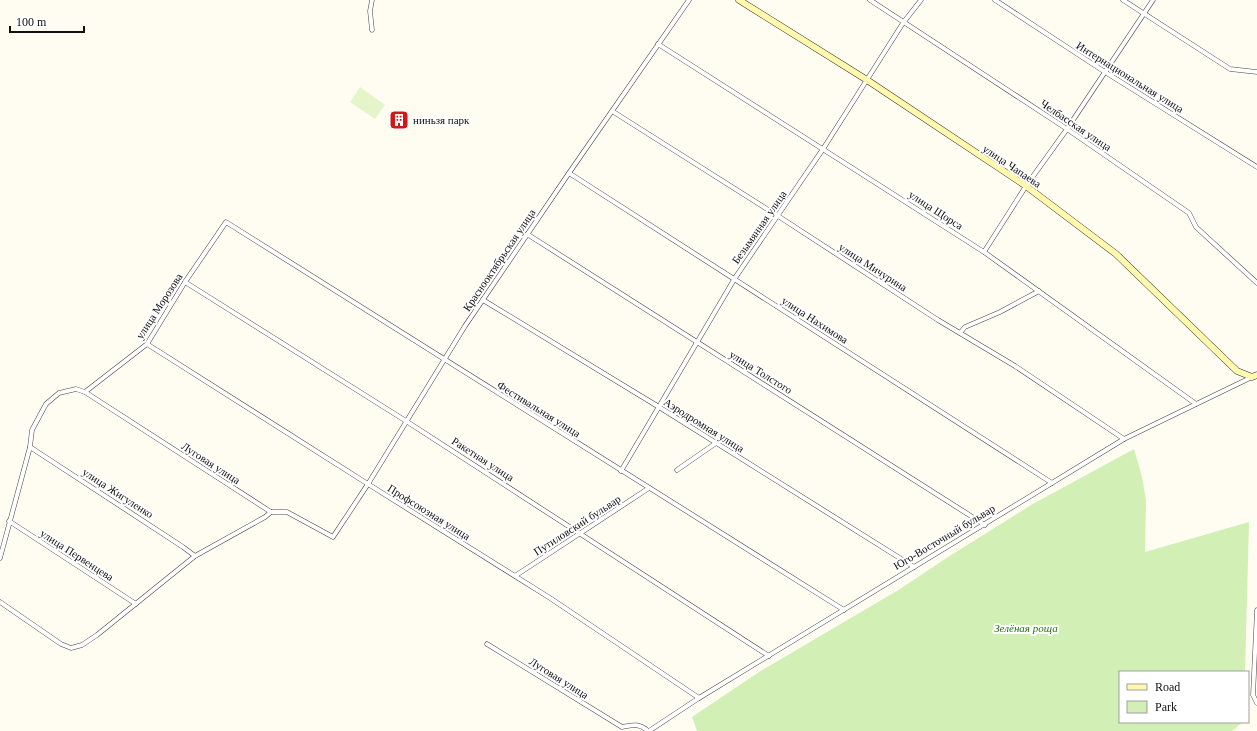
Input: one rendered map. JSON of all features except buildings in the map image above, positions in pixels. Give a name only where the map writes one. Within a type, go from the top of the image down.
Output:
[{"type":"main road","name":"улица Чапаева","points":[[739,0],[867,80],[1026,186],[1116,254],[1237,371],[1254,376]]},
{"type":"street","points":[[372,0],[370,11],[372,30]]},
{"type":"street","name":"Краснооктябрьская улица","points":[[332,537],[368,484],[406,420],[483,300],[689,0]]},
{"type":"street","name":"Челбасская улица","points":[[870,0],[1067,129],[1189,213],[1196,227],[1257,283]]},
{"type":"street","name":"Безымянная улица","points":[[621,471],[735,278],[823,149],[903,23],[921,0]]},
{"type":"street","name":"Интернациональная улица","points":[[995,0],[1105,72],[1257,167]]},
{"type":"street","points":[[1123,0],[1230,69],[1257,72]]},
{"type":"street","points":[[984,252],[1026,186],[1067,129],[1153,0]]},
{"type":"street","name":"улица Щорса","points":[[658,44],[984,252],[1196,404]]},
{"type":"street","name":"улица Мичурина","points":[[612,111],[960,333],[1015,366],[1124,439]]},
{"type":"street","name":"улица Нахимова","points":[[569,173],[735,278],[1052,483]]},
{"type":"street","name":"улица Морозова","points":[[85,392],[147,344],[185,282],[226,222]]},
{"type":"street","name":"Фестивальная улица","points":[[226,222],[844,610]]},
{"type":"street","name":"улица Толстого","points":[[527,234],[696,343],[814,415],[986,525]]},
{"type":"street","name":"Ракетная улица","points":[[185,282],[406,420],[769,656]]},
{"type":"street","points":[[960,333],[965,327],[1000,312],[1040,291]]},
{"type":"street","name":"Аэродромная улица","points":[[483,300],[914,567]]},
{"type":"street","name":"Профсоюзная улица","points":[[147,344],[550,598],[699,698]]},
{"type":"street","name":"Юго-Восточный бульвар","points":[[649,731],[699,698],[986,525],[1124,439],[1254,376]]},
{"type":"street","points":[[0,558],[30,447],[32,430],[46,404],[60,393],[76,389],[85,392]]},
{"type":"street","name":"Луговая улица","points":[[85,392],[271,512],[287,512],[332,537]]},
{"type":"street","points":[[677,470],[716,443]]},
{"type":"street","name":"улица Жигуленко","points":[[30,447],[184,547],[195,556]]},
{"type":"street","name":"Путиловский бульвар","points":[[515,576],[649,488]]},
{"type":"street","points":[[0,602],[61,644],[71,648],[82,645],[97,635],[195,556],[265,517],[271,512]]},
{"type":"street","name":"улица Первенцева","points":[[9,521],[136,604]]},
{"type":"street","points":[[1257,610],[1253,695],[1257,703]]},
{"type":"street","name":"Луговая улица","points":[[487,644],[622,729],[634,725],[642,726],[649,731]]},
{"type":"green space","points":[[360,87],[385,105],[375,119],[350,102]]},
{"type":"green space","name":"Зелёная роща","points":[[1134,449],[1142,477],[1146,500],[1145,552],[1249,522],[1245,671],[1119,671],[1119,723],[1242,723],[1232,731],[697,731],[692,717],[759,672],[900,589],[1031,505]]},
{"type":"place","name":"ниньзя парк","points":[[399,120]]}]
